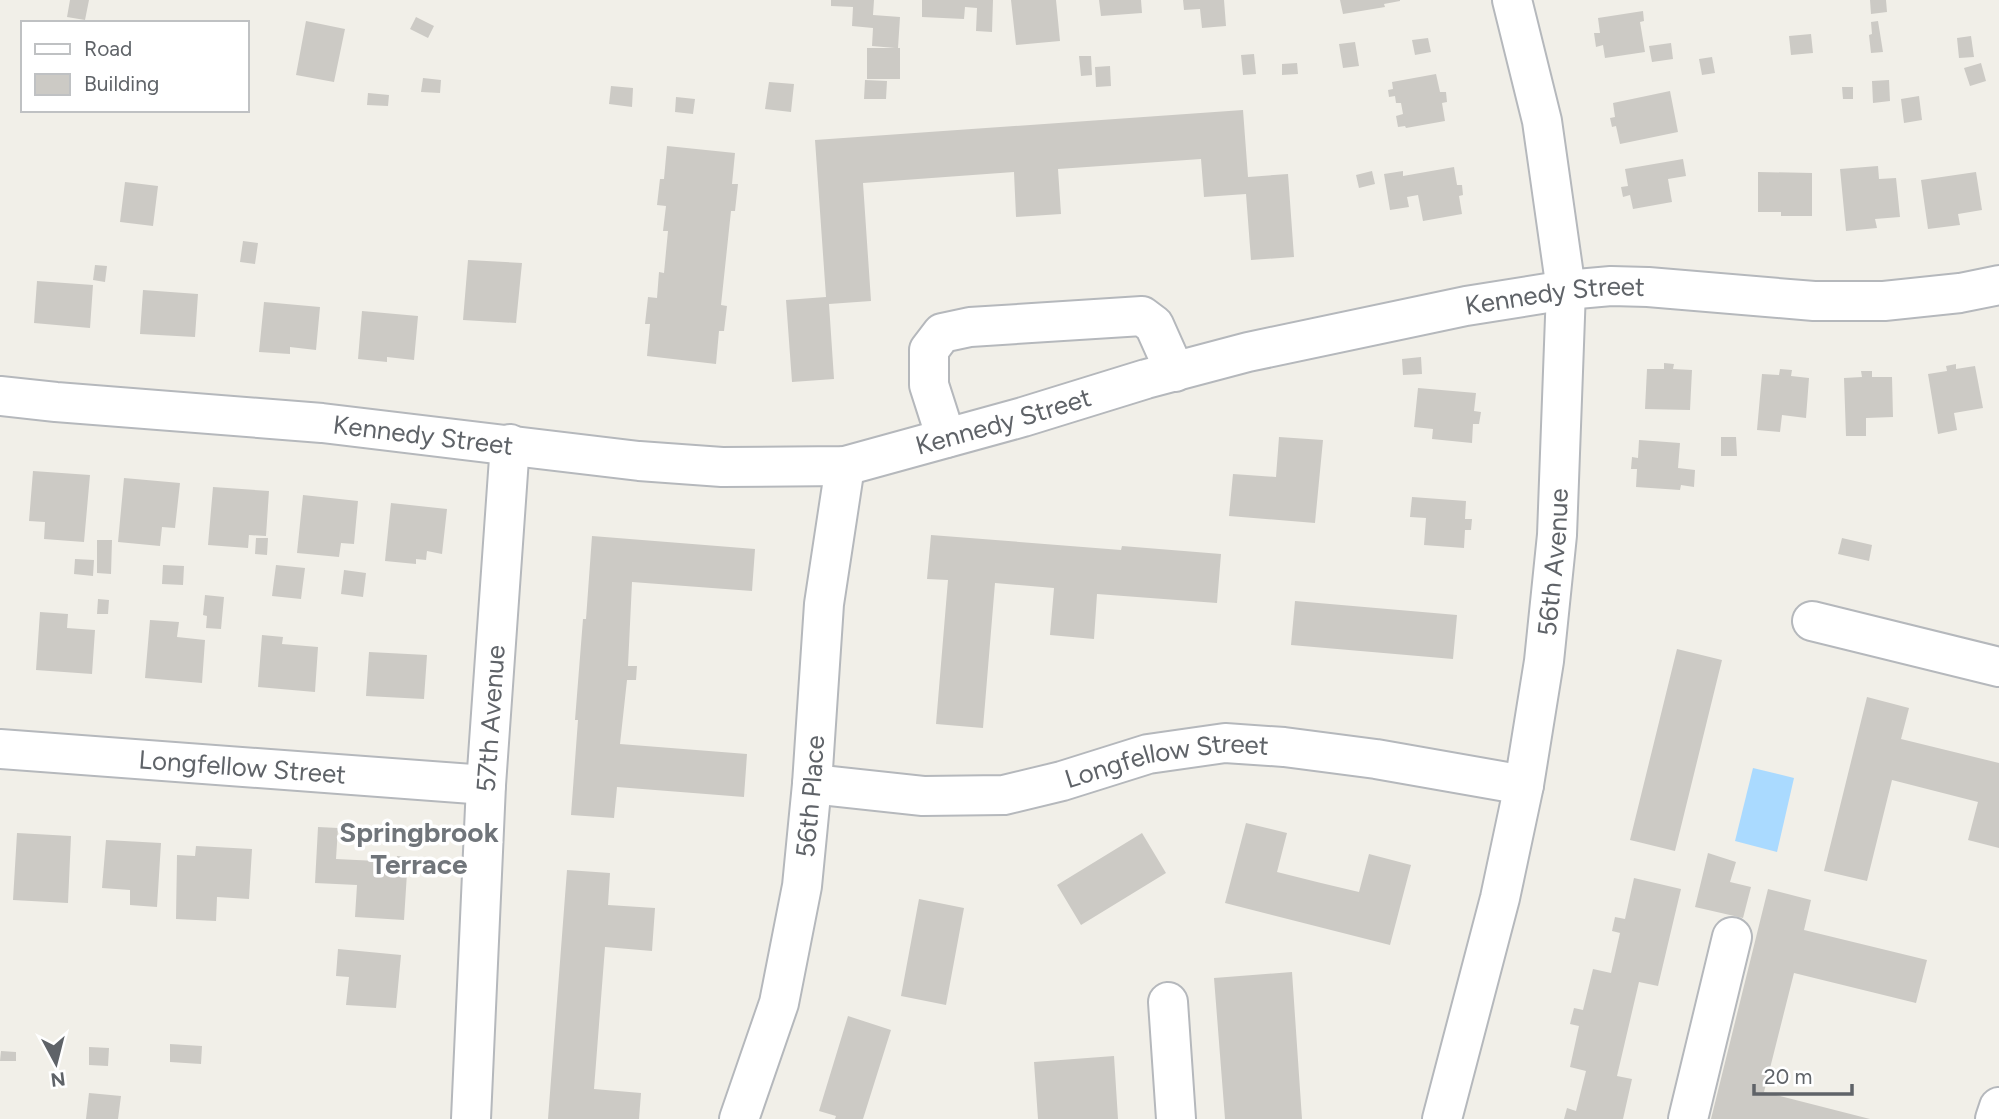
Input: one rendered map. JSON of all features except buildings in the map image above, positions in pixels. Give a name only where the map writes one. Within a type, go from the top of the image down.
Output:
[{"type":"street","name":"56th Avenue","points":[[1442,1119],[1500,898],[1524,785],[1544,662],[1557,535],[1566,290],[1542,121],[1512,0]]},
{"type":"street","name":"Kennedy Street","points":[[0,396],[322,423],[510,443],[621,459],[722,467],[845,466],[1248,352],[1466,306],[1566,290],[1611,286],[1648,287],[1814,301],[1884,301],[1961,293],[1999,285]]},
{"type":"street","points":[[947,438],[929,385],[929,350],[942,333],[970,327],[1142,316],[1154,325],[1175,372]]},
{"type":"street","name":"57th Avenue","points":[[471,1119],[486,785],[510,443]]},
{"type":"street","name":"56th Place","points":[[740,1119],[779,1003],[802,886],[824,604],[845,466]]},
{"type":"street","points":[[1812,621],[1999,667]]},
{"type":"street","name":"Longfellow Street","points":[[812,784],[923,796],[1004,794],[1062,781],[1148,754],[1225,743],[1284,747],[1376,759],[1524,785]]},
{"type":"street","name":"Longfellow Street","points":[[0,749],[486,785]]},
{"type":"street","points":[[1688,1119],[1732,937]]},
{"type":"street","points":[[1168,1002],[1176,1119]]},
{"type":"street","points":[[1995,1119],[1999,1107]]},
{"type":"water","points":[[1753,768],[1794,778],[1777,852],[1735,841]]},
{"type":"district","name":"Springbrook Terrace","points":[[419,848]]}]
